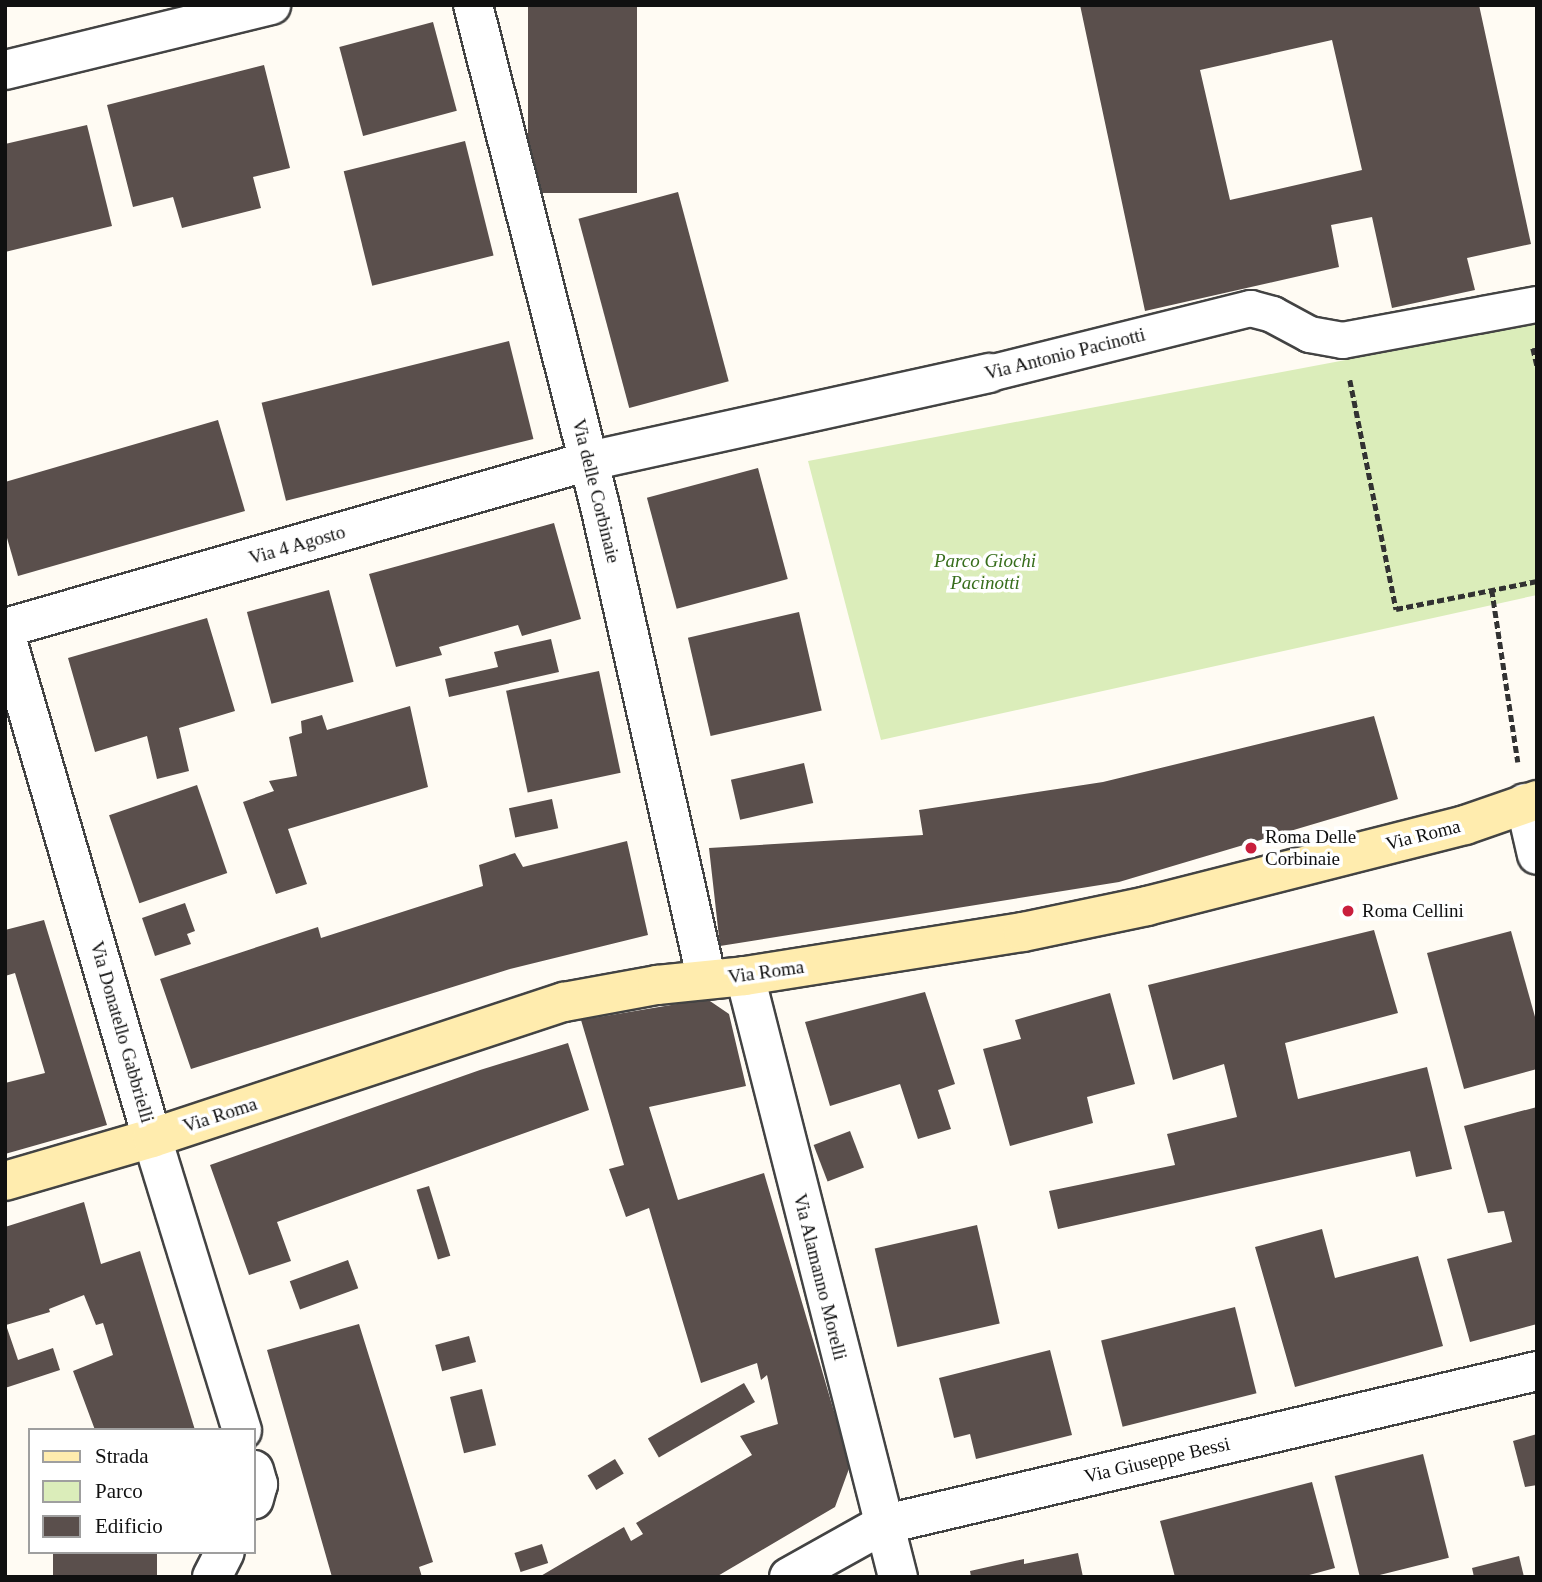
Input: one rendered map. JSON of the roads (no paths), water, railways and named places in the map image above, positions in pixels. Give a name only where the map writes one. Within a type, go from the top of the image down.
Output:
[{"type":"main road","name":"Via Roma","points":[[5,1181],[152,1138],[564,1002],[1023,932],[1147,906],[1465,825],[1531,801]]},
{"type":"street","points":[[5,70],[271,5]]},
{"type":"street","name":"Via delle Corbinaie","points":[[473,5],[589,461],[707,979]]},
{"type":"street","name":"Via Antonio Pacinotti","points":[[589,461],[989,373],[1250,308],[1272,314],[1309,334],[1342,340],[1537,304]]},
{"type":"street","name":"Via 4 Agosto","points":[[5,628],[589,461]]},
{"type":"street","name":"Via Donatello Gabbrielli","points":[[5,633],[152,1138],[241,1428]]},
{"type":"street","points":[[1531,801],[1537,855]]},
{"type":"street","name":"Via Alamanno Morelli","points":[[745,976],[882,1525],[898,1577]]},
{"type":"street","name":"Via Giuseppe Bessi","points":[[789,1577],[882,1525],[1537,1371]]},
{"type":"street","points":[[212,1577],[224,1554]]},
{"type":"place","name":"Roma Delle Corbinaie","points":[[1251,848]]},
{"type":"place","name":"Roma Cellini","points":[[1348,911]]},
{"type":"park label","name":"Parco Giochi Pacinotti","points":[[985,572]]}]
